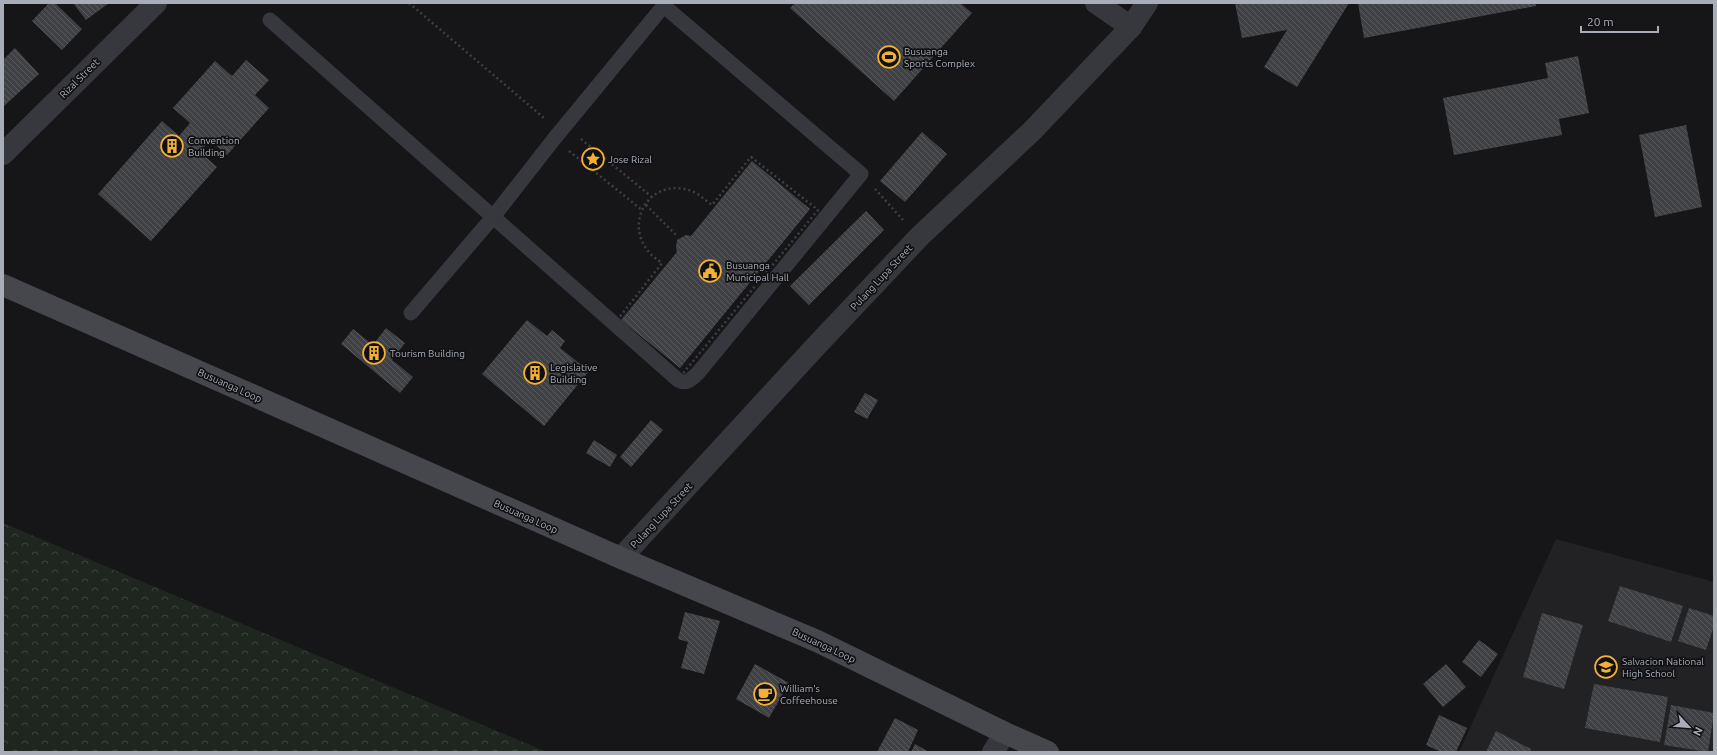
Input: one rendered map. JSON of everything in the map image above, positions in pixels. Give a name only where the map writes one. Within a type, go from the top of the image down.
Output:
[{"type":"main road","name":"Busuanga Loop","points":[[3,285],[621,558],[817,641],[1005,733],[1048,752]]},
{"type":"street","name":"Rizal Street","points":[[3,154],[156,3]]},
{"type":"street","points":[[1096,3],[1131,26]]},
{"type":"street","name":"Pulang Lupa Street","points":[[621,558],[817,345],[920,236],[1032,131],[1131,26],[1147,3]]},
{"type":"street","points":[[993,752],[1005,733]]},
{"type":"lane","points":[[270,20],[493,217],[678,380],[683,383],[689,381],[698,373],[862,174],[665,4],[560,132],[493,217],[411,313]]},
{"type":"path","points":[[409,3],[560,132],[642,210]]},
{"type":"path","points":[[560,132],[652,197]]},
{"type":"path","points":[[751,157],[818,210],[680,376],[615,323],[662,263],[652,257],[644,247],[639,235],[638,223],[642,210],[652,197],[671,188],[684,189],[696,192],[712,205],[751,157]]},
{"type":"path","points":[[862,174],[905,222],[920,236]]},
{"type":"path","points":[[646,205],[677,236]]},
{"type":"shaded area","name":"Salvacion National High School","points":[[1556,539],[1714,582],[1714,752],[1459,752]]},
{"type":"green space","points":[[3,523],[547,752],[3,752]]},
{"type":"building","points":[[49,3],[55,3],[82,29],[62,50],[32,21]]},
{"type":"building","points":[[73,3],[109,3],[86,20]]},
{"type":"building","name":"Busuanga Sports Complex","points":[[795,3],[960,3],[972,13],[894,101],[790,8]]},
{"type":"building","points":[[1235,3],[1349,3],[1297,87],[1264,67],[1287,30],[1242,38]]},
{"type":"building","points":[[1358,3],[1535,3],[1536,6],[1364,38]]},
{"type":"building","points":[[15,48],[39,74],[3,107],[3,60]]},
{"type":"building","points":[[1578,56],[1589,113],[1559,119],[1562,135],[1454,155],[1443,98],[1548,78],[1545,63]]},
{"type":"building","name":"Convention Building","points":[[246,60],[269,80],[255,95],[269,108],[227,155],[210,140],[200,152],[217,167],[151,241],[98,194],[162,121],[179,136],[190,123],[173,108],[215,61],[232,76]]},
{"type":"building","points":[[1686,125],[1702,207],[1655,217],[1639,135]]},
{"type":"building","points":[[922,132],[947,154],[905,202],[880,181]]},
{"type":"building","name":"Busuanga Municipal Hall","points":[[752,161],[810,209],[680,368],[621,320],[677,252],[677,240],[686,235],[691,236]]},
{"type":"building","points":[[866,211],[884,230],[809,305],[790,286]]},
{"type":"building","name":"Legislative Building","points":[[527,320],[547,336],[552,330],[565,341],[560,348],[589,371],[544,426],[482,374]]},
{"type":"building","name":"Tourism Building","points":[[386,328],[405,343],[392,360],[413,377],[400,393],[341,344],[353,329],[373,345]]},
{"type":"building","points":[[865,393],[878,400],[867,419],[854,412]]},
{"type":"building","points":[[651,420],[663,430],[631,467],[620,457]]},
{"type":"building","points":[[594,440],[617,455],[610,467],[586,453]]},
{"type":"building","points":[[1620,586],[1683,606],[1671,642],[1608,621]]},
{"type":"building","points":[[1689,608],[1714,616],[1714,626],[1706,650],[1678,641]]},
{"type":"building","points":[[685,612],[720,621],[704,674],[681,668],[688,642],[678,639]]},
{"type":"building","points":[[1542,613],[1583,625],[1564,689],[1523,677]]},
{"type":"building","points":[[1479,640],[1498,654],[1481,677],[1462,662]]},
{"type":"building","points":[[755,664],[789,683],[769,718],[736,699]]},
{"type":"building","points":[[1446,664],[1466,687],[1443,707],[1423,684]]},
{"type":"building","points":[[1594,684],[1668,697],[1660,742],[1585,728]]},
{"type":"building","points":[[1671,705],[1714,713],[1708,752],[1664,745]]},
{"type":"building","points":[[1439,715],[1467,728],[1456,752],[1441,752],[1426,745]]},
{"type":"building","points":[[895,718],[918,730],[908,752],[877,752]]},
{"type":"building","points":[[1496,731],[1531,749],[1530,752],[1486,752]]},
{"type":"building","points":[[915,744],[929,752],[911,752]]},
{"type":"place","name":"Busuanga Sports Complex","points":[[889,57]]},
{"type":"place","name":"Convention Building","points":[[172,146]]},
{"type":"place","name":"Jose Rizal","points":[[593,159]]},
{"type":"place","name":"Busuanga Municipal Hall","points":[[710,271]]},
{"type":"place","name":"Tourism Building","points":[[374,353]]},
{"type":"place","name":"Legislative Building","points":[[535,373]]},
{"type":"place","name":"Salvacion National High School","points":[[1606,667]]},
{"type":"place","name":"William's Coffeehouse","points":[[765,694]]}]
